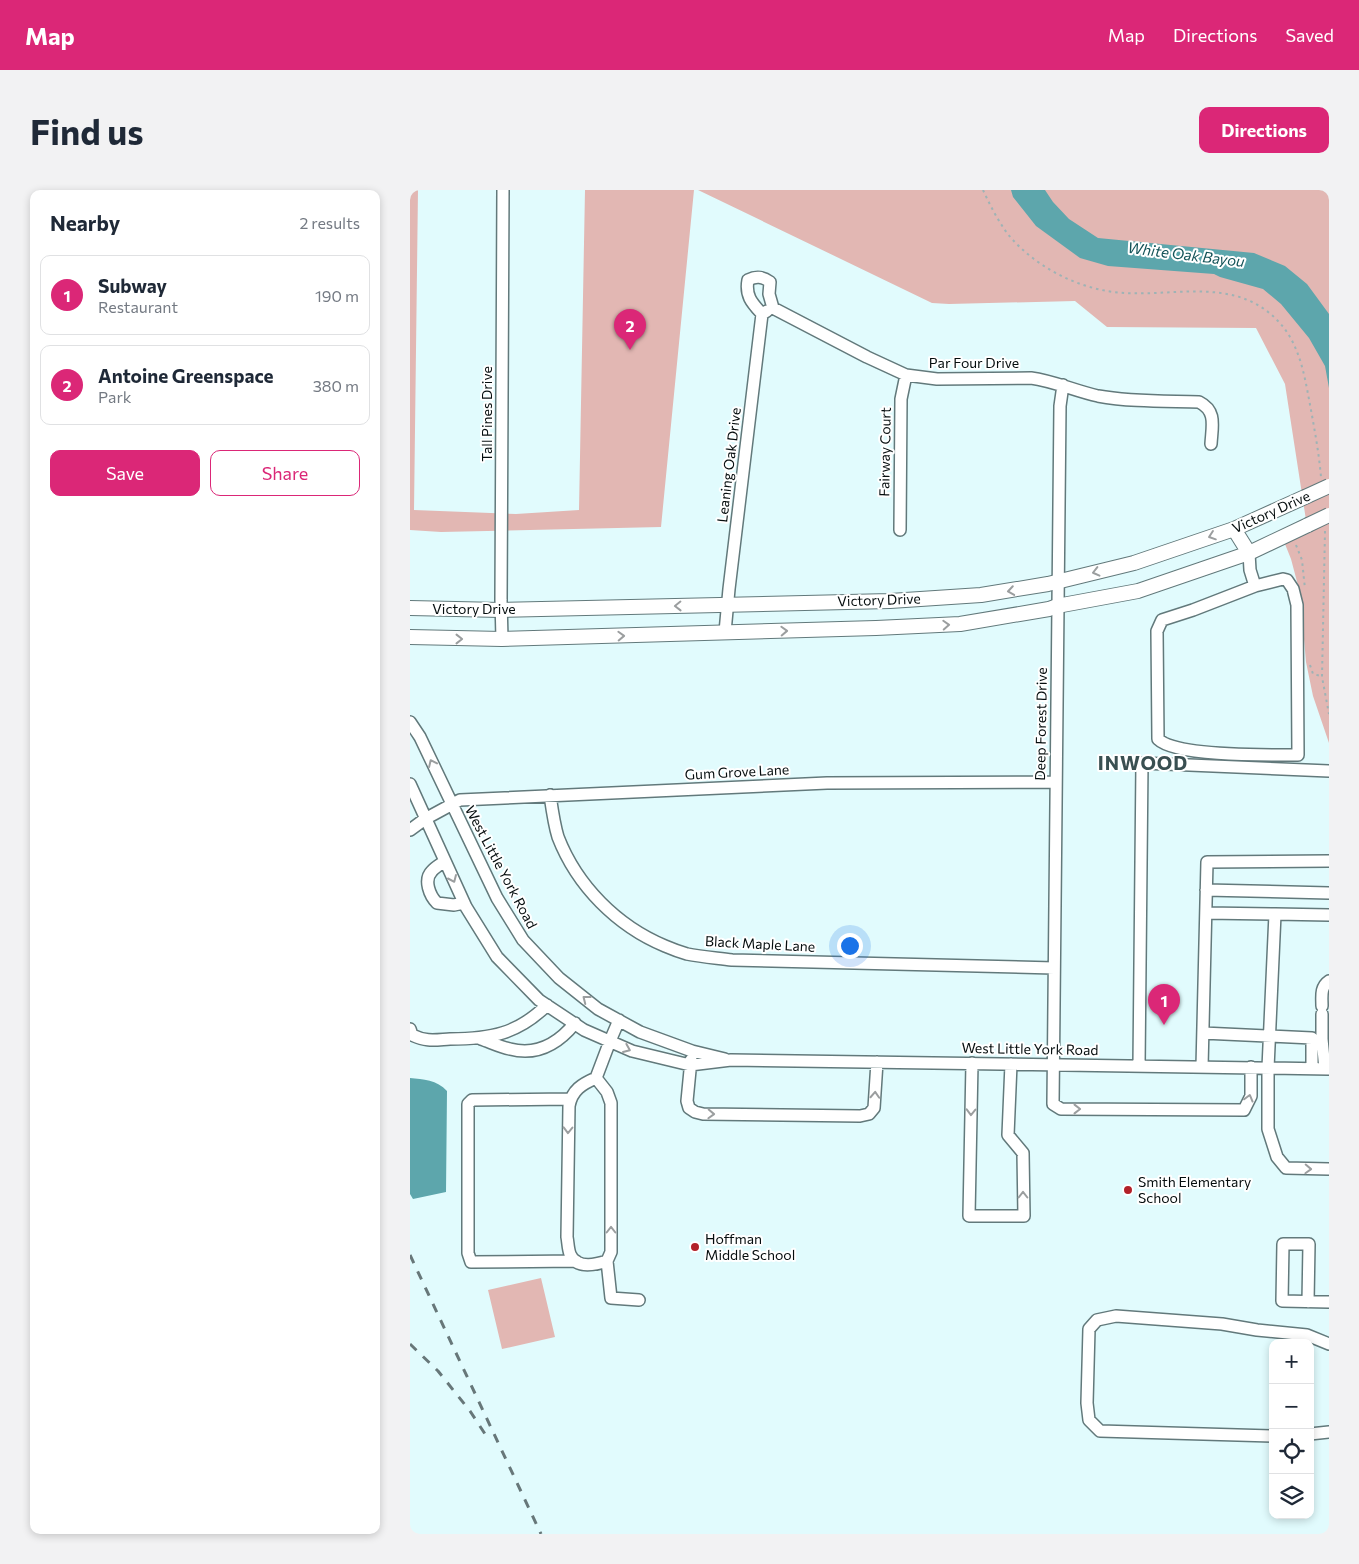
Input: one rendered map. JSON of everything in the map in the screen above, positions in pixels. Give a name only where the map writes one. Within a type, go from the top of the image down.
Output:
[{"type":"main road","name":"Victory Drive","points":[[410,608],[501,610],[890,601],[981,595],[1048,584],[1134,563],[1234,529],[1305,498],[1325,484]]},
{"type":"main road","name":"Victory Drive","points":[[410,637],[502,639],[960,624],[1138,591],[1249,553],[1308,525],[1327,521]]},
{"type":"main road","points":[[1234,529],[1249,553]]},
{"type":"street","name":"Tall Pines Drive","points":[[502,639],[503,190]]},
{"type":"street","points":[[755,276],[770,282],[769,294],[773,308],[762,314],[748,298],[746,288],[748,280],[755,276]]},
{"type":"street","name":"Par Four Drive","points":[[773,308],[858,353],[906,375],[937,379],[1031,378],[1046,380],[1098,396],[1199,402],[1208,406],[1212,414],[1211,444]]},
{"type":"street","name":"Leaning Oak Drive","points":[[725,632],[762,314]]},
{"type":"street","name":"Fairway Court","points":[[900,530],[901,399],[906,375]]},
{"type":"street","name":"Deep Forest Drive","points":[[1063,385],[1060,406],[1057,606],[1053,1104],[1060,1109],[1244,1110],[1251,1096],[1250,1067]]},
{"type":"street","points":[[1249,553],[1250,570],[1255,586]]},
{"type":"street","points":[[1283,579],[1287,580],[1293,589],[1298,621],[1298,755],[1230,754],[1163,744],[1158,739],[1156,631],[1162,620],[1255,586],[1283,579]]},
{"type":"street","name":"West Little York Road","points":[[410,722],[420,737],[497,898],[523,940],[558,978],[598,1008],[640,1032],[692,1051],[731,1060]]},
{"type":"street","points":[[1139,1066],[1142,763],[1329,771]]},
{"type":"street","name":"Gum Grove Lane","points":[[410,830],[460,800],[827,783],[1055,782]]},
{"type":"street","name":"West Little York Road","points":[[410,784],[464,903],[497,957],[539,1000],[584,1030],[632,1051],[690,1065],[731,1060],[1327,1069]]},
{"type":"street","name":"Black Maple Lane","points":[[550,795],[558,835],[567,856],[597,900],[626,926],[651,940],[686,954],[732,960],[1054,968]]},
{"type":"street","points":[[445,861],[430,872],[427,879],[431,897],[437,904],[454,905],[464,903]]},
{"type":"street","points":[[1202,1067],[1207,862],[1329,861]]},
{"type":"street","points":[[1206,890],[1329,893]]},
{"type":"street","points":[[1206,913],[1329,916]]},
{"type":"street","points":[[1275,914],[1268,1068],[1268,1129],[1277,1157],[1286,1168],[1329,1169]]},
{"type":"street","points":[[1327,1069],[1322,990],[1324,984],[1329,981]]},
{"type":"street","points":[[410,1029],[412,1034],[423,1040],[480,1039],[517,1028],[537,1015],[547,1005]]},
{"type":"street","points":[[576,1262],[570,1254],[566,1237],[570,1099],[576,1089],[596,1078],[619,1020]]},
{"type":"street","points":[[480,1039],[511,1050],[533,1050],[551,1045],[566,1035],[575,1023]]},
{"type":"street","points":[[1203,1033],[1312,1038],[1312,1068]]},
{"type":"street","points":[[692,1051],[687,1101],[689,1108],[703,1114],[860,1116],[869,1114],[874,1108],[877,1062]]},
{"type":"street","points":[[972,1063],[969,1216],[1024,1216],[1023,1153],[1008,1135],[1011,1064]]},
{"type":"street","points":[[596,1078],[607,1092],[611,1103],[611,1252],[607,1261],[611,1298],[639,1300]]},
{"type":"street","points":[[570,1099],[472,1100],[468,1104],[468,1252],[471,1262],[576,1262],[585,1265],[597,1265],[607,1261]]},
{"type":"street","points":[[1308,1302],[1309,1244],[1283,1244],[1282,1301],[1308,1302],[1329,1302]]},
{"type":"street","points":[[1269,1436],[1100,1431],[1090,1420],[1087,1403],[1089,1328],[1097,1320],[1116,1316],[1222,1324],[1307,1335],[1329,1344]]},
{"type":"street","points":[[1314,1434],[1329,1432]]},
{"type":"path","points":[[983,190],[996,217],[1008,234],[1022,248],[1052,270],[1070,280],[1105,290],[1124,293],[1216,291],[1252,302],[1278,322],[1293,343],[1304,370],[1325,484]]},
{"type":"path","points":[[1327,521],[1322,677],[1329,714]]},
{"type":"shaded area","points":[[410,190],[418,190],[414,510],[516,514],[579,510],[585,190],[694,190],[661,527],[441,532],[410,530]]},
{"type":"shaded area","points":[[698,190],[1329,190],[1329,743],[1313,696],[1306,662],[1300,593],[1285,544],[1308,533],[1285,384],[1256,328],[1107,327],[1075,301],[932,303]]},
{"type":"shaded area","points":[[541,1278],[555,1337],[502,1349],[488,1290]]},
{"type":"water","name":"White Oak Bayou","points":[[1011,190],[1045,190],[1069,219],[1098,238],[1254,253],[1285,266],[1307,284],[1329,314],[1329,388],[1325,366],[1309,338],[1281,304],[1263,289],[1214,274],[1108,266],[1080,258],[1036,226],[1013,197]]},
{"type":"water","points":[[410,1078],[434,1082],[447,1091],[446,1192],[413,1199],[410,1194]]},
{"type":"railway","points":[[410,1255],[541,1534]]},
{"type":"railway","points":[[410,1344],[438,1371],[470,1411],[489,1440]]},
{"type":"place","name":"Antoine Greenspace","points":[[630,350]]},
{"type":"place","name":"Subway","points":[[1164,1025]]},
{"type":"place","name":"Smith Elementary School","points":[[1128,1190]]},
{"type":"place","name":"Hoffman Middle School","points":[[695,1247]]},
{"type":"district","name":"INWOOD","points":[[1143,763]]}]
